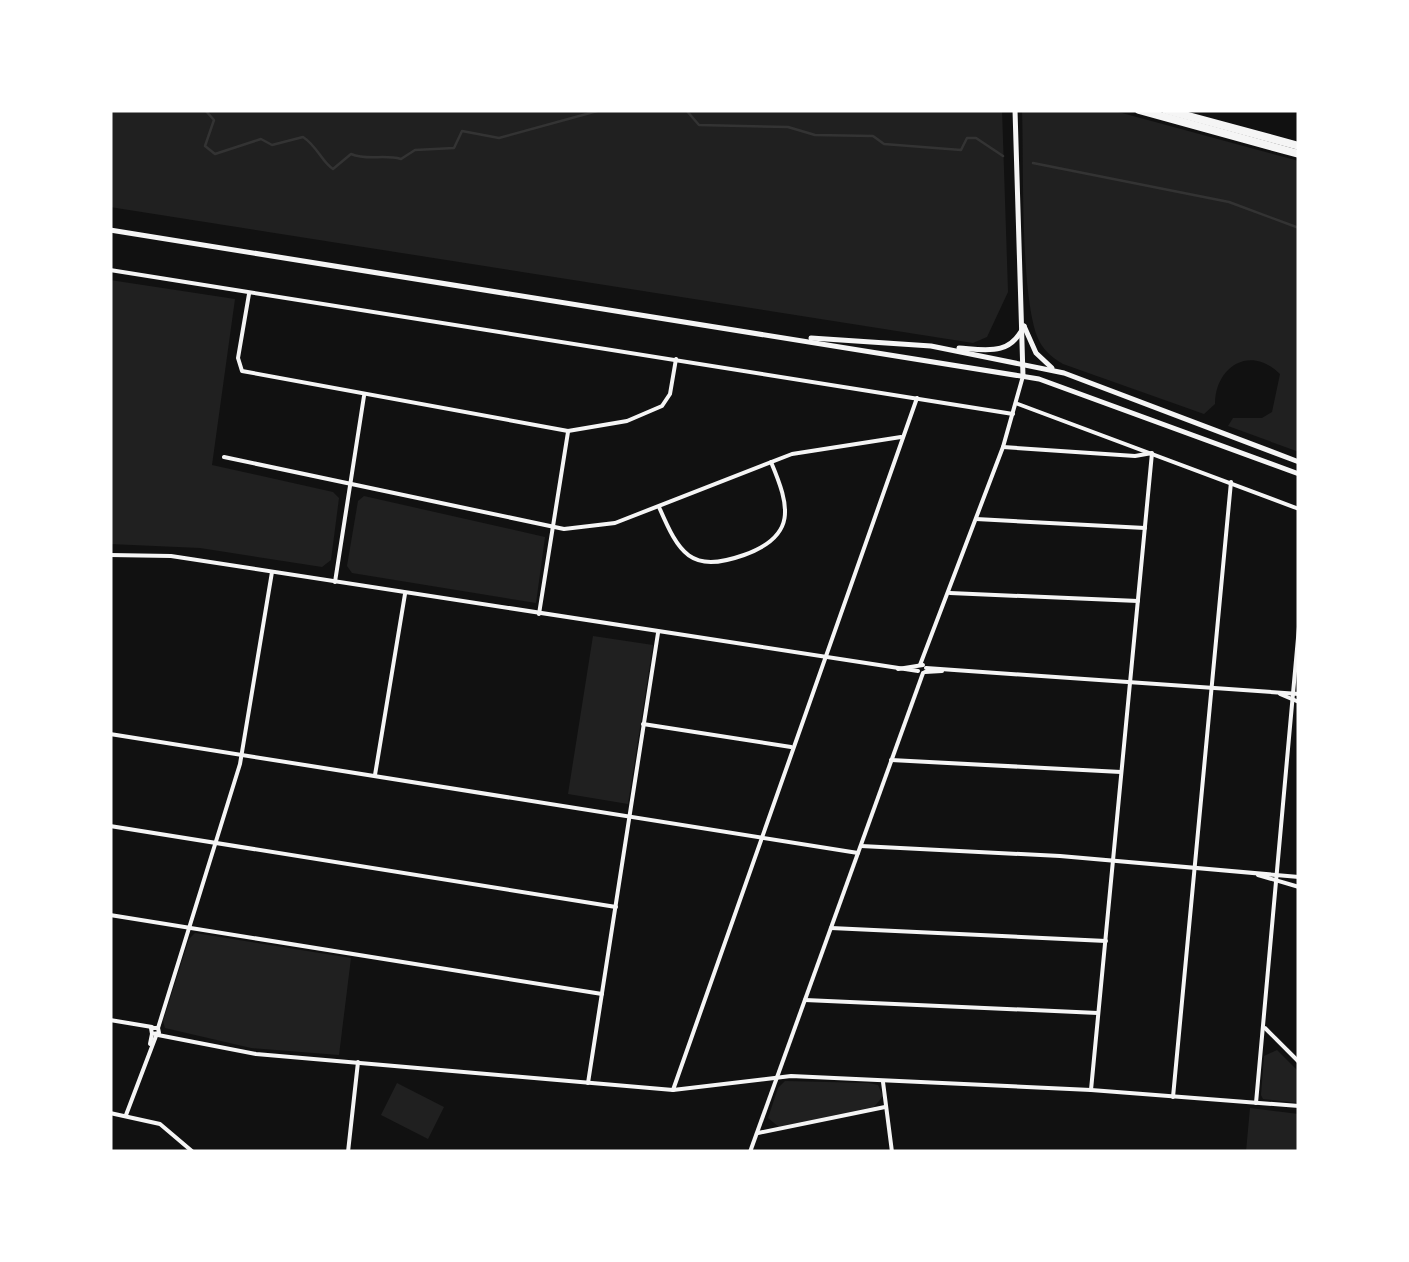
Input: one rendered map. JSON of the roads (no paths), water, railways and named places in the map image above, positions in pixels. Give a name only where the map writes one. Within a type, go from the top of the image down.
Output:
[{"type":"highway","points":[[1139,110],[1299,154]]},
{"type":"highway","points":[[1166,110],[1299,146]]},
{"type":"main road","points":[[1015,110],[1023,376]]},
{"type":"main road","points":[[110,230],[1023,376],[1072,388],[1299,474]]},
{"type":"main road","points":[[775,335],[1002,350],[1016,340],[1024,326]]},
{"type":"main road","points":[[1024,326],[1036,353],[1057,372]]},
{"type":"main road","points":[[930,346],[1057,372],[1299,462]]},
{"type":"street","points":[[110,270],[1013,414]]},
{"type":"street","points":[[249,294],[238,358],[242,371],[568,432],[627,421],[662,406],[670,394],[676,359]]},
{"type":"street","points":[[750,1152],[1002,446],[1023,376]]},
{"type":"street","points":[[335,582],[364,396]]},
{"type":"street","points":[[673,1090],[917,398]]},
{"type":"street","points":[[1016,403],[1299,508]]},
{"type":"street","points":[[539,614],[568,432]]},
{"type":"street","points":[[224,457],[552,528],[602,526],[804,451],[902,438]]},
{"type":"street","points":[[1002,446],[1135,456],[1152,453]]},
{"type":"street","points":[[1091,1090],[1152,453]]},
{"type":"street","points":[[659,506],[676,545],[702,562],[724,562],[764,548],[778,536],[786,508],[772,462]]},
{"type":"street","points":[[1173,1098],[1231,482]]},
{"type":"street","points":[[976,519],[1144,528]]},
{"type":"street","points":[[110,555],[171,556],[893,669],[1130,680],[1280,694],[1294,696],[1299,704],[1290,712]]},
{"type":"street","points":[[126,1115],[242,754],[272,572]]},
{"type":"street","points":[[950,593],[1138,602]]},
{"type":"street","points":[[375,776],[405,594]]},
{"type":"street","points":[[1256,1102],[1299,627]]},
{"type":"street","points":[[588,1083],[658,633]]},
{"type":"street","points":[[643,724],[793,748]]},
{"type":"street","points":[[110,734],[858,853]]},
{"type":"street","points":[[890,760],[928,765],[1121,772]]},
{"type":"street","points":[[110,826],[616,907]]},
{"type":"street","points":[[860,846],[1116,860],[1299,877]]},
{"type":"street","points":[[1254,874],[1299,887]]},
{"type":"street","points":[[110,915],[602,994]]},
{"type":"street","points":[[831,928],[1106,941]]},
{"type":"street","points":[[805,1000],[1098,1013]]},
{"type":"street","points":[[110,1020],[249,1052],[673,1090],[777,1079],[883,1080],[1299,1106]]},
{"type":"street","points":[[1264,1028],[1299,1062]]},
{"type":"street","points":[[348,1152],[358,1062]]},
{"type":"street","points":[[883,1080],[892,1152]]},
{"type":"street","points":[[758,1133],[885,1107]]},
{"type":"street","points":[[110,1113],[167,1128],[193,1152]]},
{"type":"waterway","points":[[205,110],[214,120],[205,146],[215,154],[261,139],[272,145],[303,137],[333,169],[351,154],[401,159],[415,150],[454,148],[462,131],[499,138],[601,110]]},
{"type":"waterway","points":[[686,110],[699,125],[788,127],[815,135],[873,136],[884,144],[961,150],[967,138],[976,138],[1003,156]]},
{"type":"waterway","points":[[1033,163],[1229,202],[1299,228]]}]
